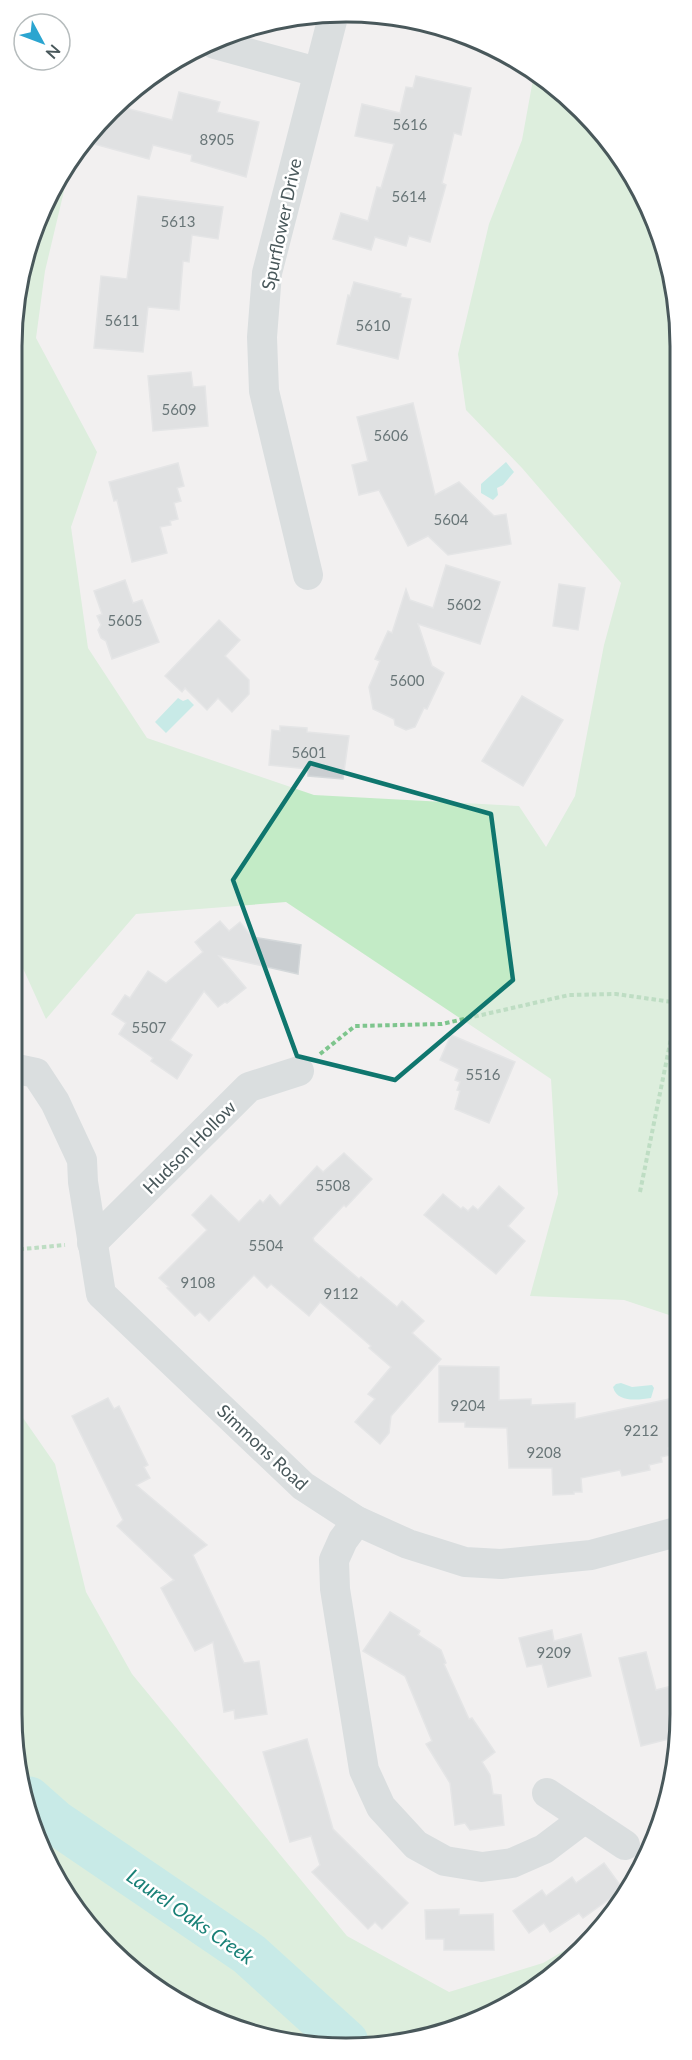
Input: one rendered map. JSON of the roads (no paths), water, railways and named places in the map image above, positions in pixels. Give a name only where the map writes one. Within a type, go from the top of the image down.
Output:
[{"type":"street","name":"Spurflower Drive","points":[[308,575],[264,391],[262,337],[267,273],[331,23]]},
{"type":"street","points":[[224,46],[317,72]]},
{"type":"street","name":"Simmons Road","points":[[22,1069],[36,1073],[55,1102],[82,1160],[101,1294],[303,1486],[357,1521],[408,1544],[465,1562],[501,1564],[591,1555],[670,1534]]},
{"type":"street","name":"Hudson Hollow","points":[[92,1243],[249,1087],[299,1071]]},
{"type":"street","points":[[357,1521],[343,1540],[334,1560],[335,1589],[364,1770],[381,1807],[416,1845],[445,1861],[482,1867],[512,1863],[544,1849],[585,1818]]},
{"type":"street","points":[[547,1793],[625,1845]]},
{"type":"water","points":[[506,462],[514,472],[503,485],[497,488],[498,495],[493,500],[481,493],[481,484]]},
{"type":"water","points":[[178,698],[183,701],[188,699],[194,705],[166,733],[155,722]]},
{"type":"water","points":[[621,1383],[632,1387],[652,1385],[654,1388],[651,1398],[634,1400],[619,1396],[613,1387]]},
{"type":"waterway","name":"Laurel Oaks Creek","points":[[36,1805],[55,1822],[249,1954],[341,2038]]}]
